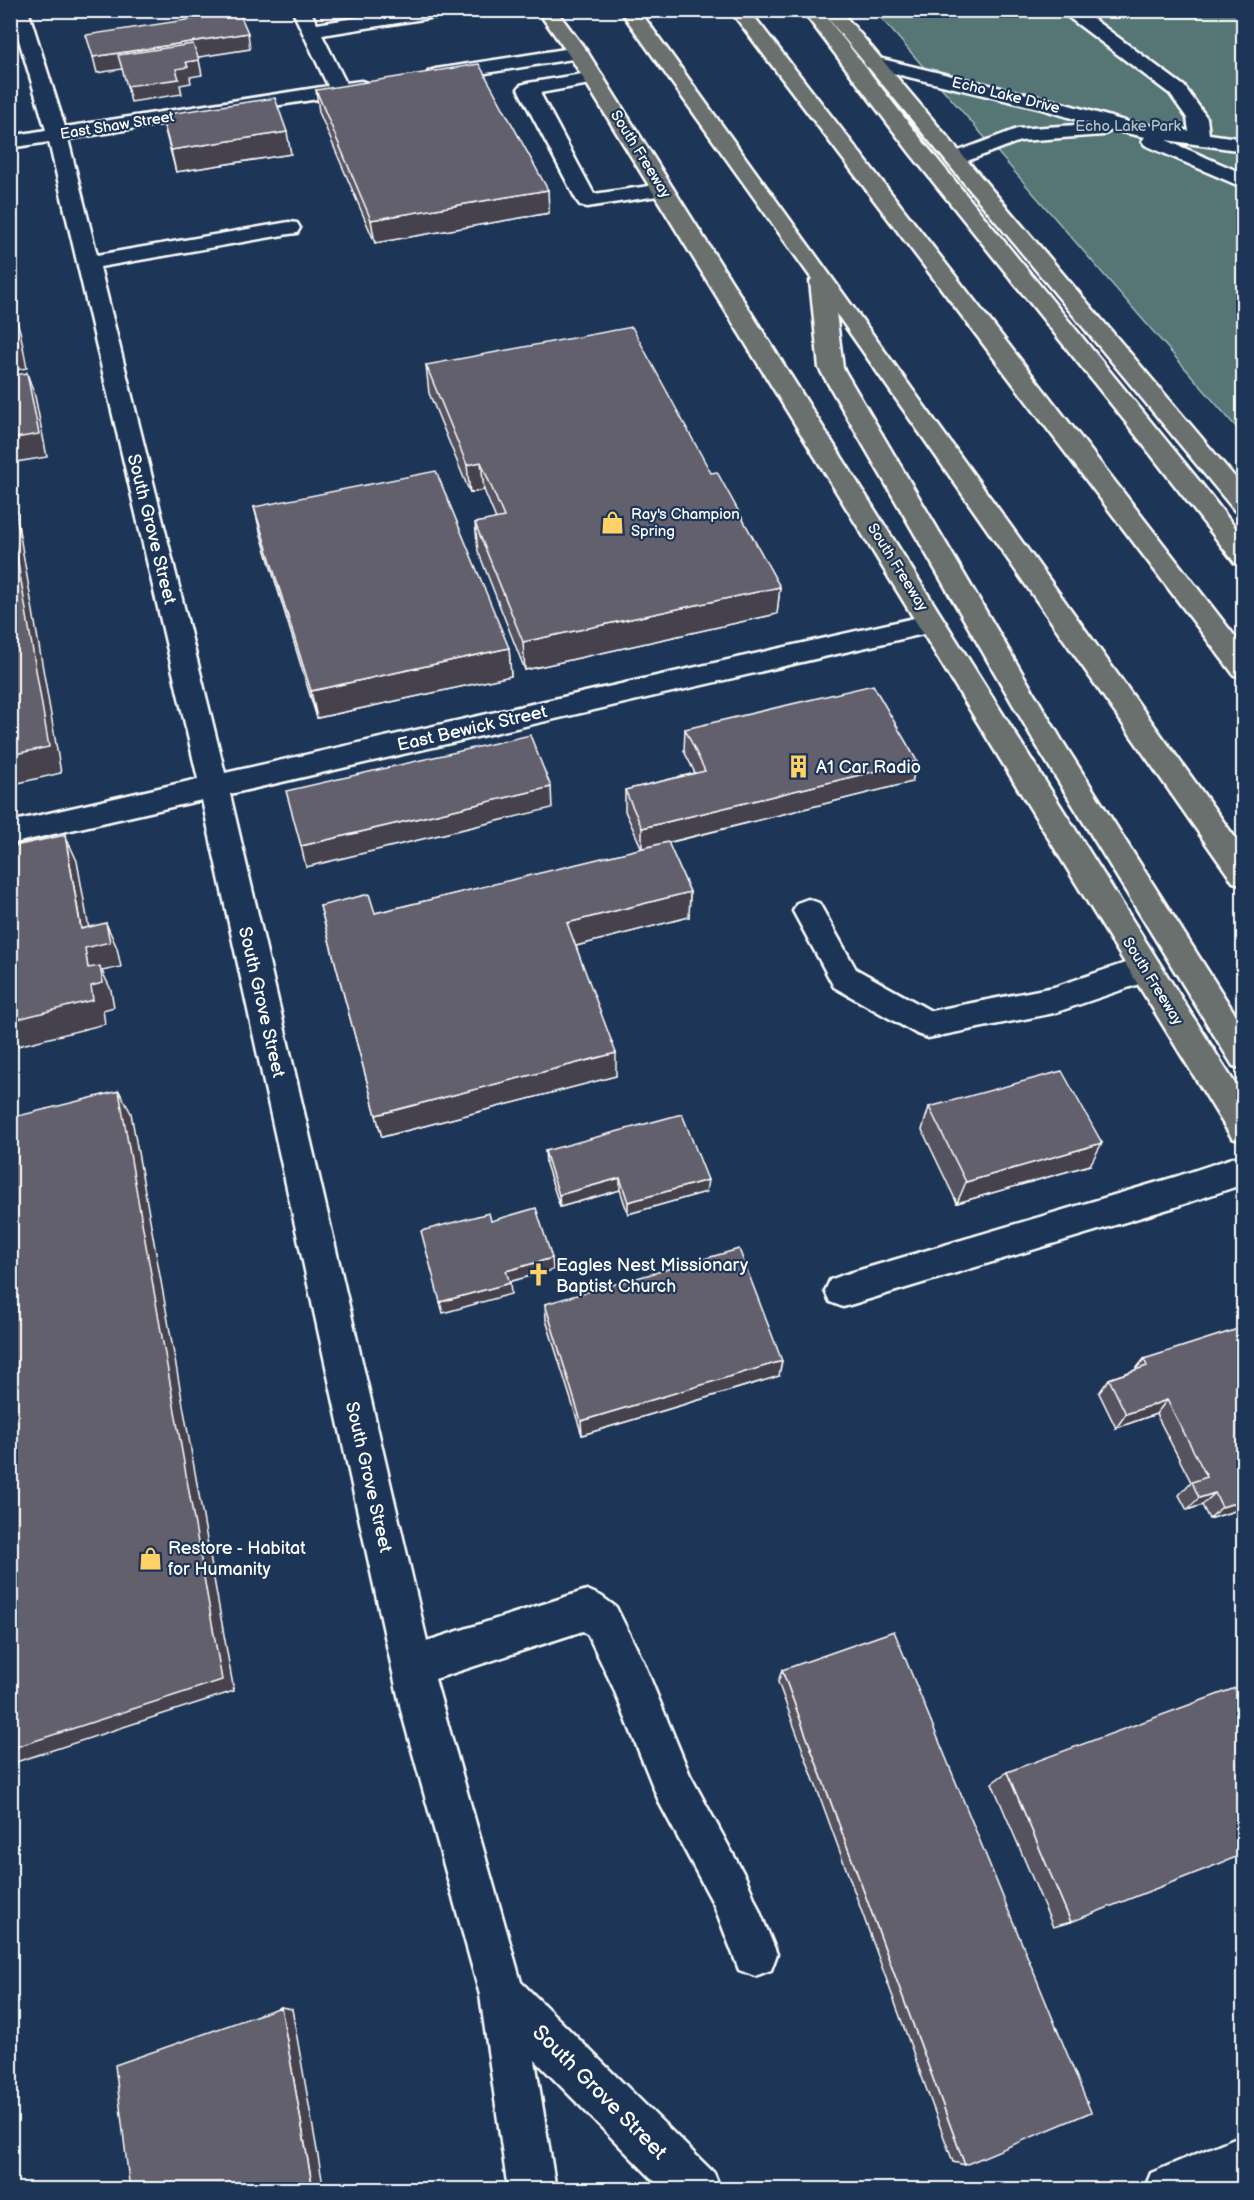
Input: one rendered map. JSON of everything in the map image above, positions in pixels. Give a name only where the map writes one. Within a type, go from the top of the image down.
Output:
[{"type":"main road","name":"South Freeway","points":[[546,10],[594,78],[1244,1128]]},
{"type":"main road","points":[[628,10],[821,276],[1244,874]]},
{"type":"main road","points":[[739,10],[1244,668]]},
{"type":"main road","points":[[811,10],[871,91],[1165,453],[1244,556]]},
{"type":"main road","points":[[830,10],[1244,505]]},
{"type":"main road","points":[[821,276],[831,368],[1045,736],[1177,953],[1244,1056]]},
{"type":"street","name":"South Grove Street","points":[[19,10],[57,135],[214,787],[423,1714],[502,1995],[532,2190]]},
{"type":"street","points":[[301,10],[340,90]]},
{"type":"street","points":[[311,31],[442,10]]},
{"type":"street","points":[[1068,10],[1177,90],[1197,118],[1200,139]]},
{"type":"street","points":[[419,78],[578,53]]},
{"type":"street","name":"Echo Lake Drive","points":[[874,63],[1048,105],[1126,128],[1244,145]]},
{"type":"street","points":[[594,78],[528,89],[587,201],[663,190]]},
{"type":"street","name":"East Shaw Street","points":[[10,142],[385,83]]},
{"type":"street","points":[[955,159],[1017,135],[1126,128],[1193,161],[1244,182]]},
{"type":"street","points":[[88,262],[289,228]]},
{"type":"street","name":"East Bewick Street","points":[[10,833],[933,623]]},
{"type":"street","points":[[808,911],[845,978],[928,1025],[1054,1000],[1146,969]]},
{"type":"street","points":[[843,1291],[1175,1192],[1244,1169]]},
{"type":"street","points":[[412,1666],[587,1610],[602,1621],[629,1675],[675,1789],[731,1893],[755,1954]]},
{"type":"street","name":"South Grove Street","points":[[502,1995],[697,2190]]},
{"type":"street","points":[[1168,2190],[1244,2157]]},
{"type":"green space","name":"Echo Lake Park","points":[[875,11],[1243,11],[1243,435]]},
{"type":"building","points":[[239,12],[248,33],[93,57],[86,35]]},
{"type":"building","points":[[193,44],[199,60],[186,62],[188,67],[176,69],[179,79],[127,86],[118,55]]},
{"type":"building","points":[[479,64],[548,190],[371,220],[316,90]]},
{"type":"building","points":[[275,98],[287,132],[171,150],[161,115]]},
{"type":"building","points":[[10,308],[12,308],[18,345],[10,347]]},
{"type":"building","name":"Ray's Champion Spring","points":[[632,327],[711,473],[717,472],[780,587],[523,642],[475,523],[504,517],[481,462],[467,465],[426,365]]},
{"type":"building","points":[[27,373],[39,434],[10,439],[10,376]]},
{"type":"building","points":[[436,471],[509,648],[311,691],[254,507]]},
{"type":"building","points":[[10,515],[49,747],[10,755]]},
{"type":"building","name":"A1 Car Radio","points":[[873,685],[917,761],[642,828],[625,790],[705,771],[685,729]]},
{"type":"building","points":[[530,735],[551,787],[301,846],[286,791]]},
{"type":"building","points":[[65,835],[81,929],[106,923],[110,942],[85,948],[88,968],[100,966],[103,983],[91,986],[93,1000],[10,1021],[10,847]]},
{"type":"building","points":[[668,842],[690,892],[567,923],[616,1053],[376,1115],[320,906],[369,894],[375,913]]},
{"type":"building","points":[[1062,1071],[1102,1143],[966,1182],[929,1107]]},
{"type":"building","points":[[119,1091],[222,1680],[10,1749],[10,1118]]},
{"type":"building","points":[[682,1114],[708,1180],[628,1202],[620,1178],[559,1195],[545,1151]]},
{"type":"building","points":[[536,1208],[552,1258],[506,1271],[510,1283],[440,1302],[421,1231],[489,1213],[491,1221]]},
{"type":"building","points":[[739,1249],[782,1361],[581,1421],[545,1304]]},
{"type":"building","points":[[1241,1328],[1244,1332],[1244,1500],[1222,1507],[1215,1493],[1199,1498],[1192,1482],[1207,1477],[1167,1400],[1126,1414],[1109,1379],[1147,1366],[1144,1359]]},
{"type":"building","points":[[894,1631],[1091,2112],[965,2165],[782,1670]]},
{"type":"building","points":[[1238,1687],[1244,1699],[1244,1854],[1071,1922],[1007,1772]]},
{"type":"building","points":[[281,2007],[313,2190],[130,2190],[115,2065]]},
{"type":"place","name":"Ray's Champion Spring","points":[[613,523]]},
{"type":"place","name":"A1 Car Radio","points":[[798,767]]},
{"type":"place","name":"Eagles Nest Missionary Baptist Church","points":[[538,1275]]},
{"type":"place","name":"Restore - Habitat for Humanity","points":[[150,1558]]}]
